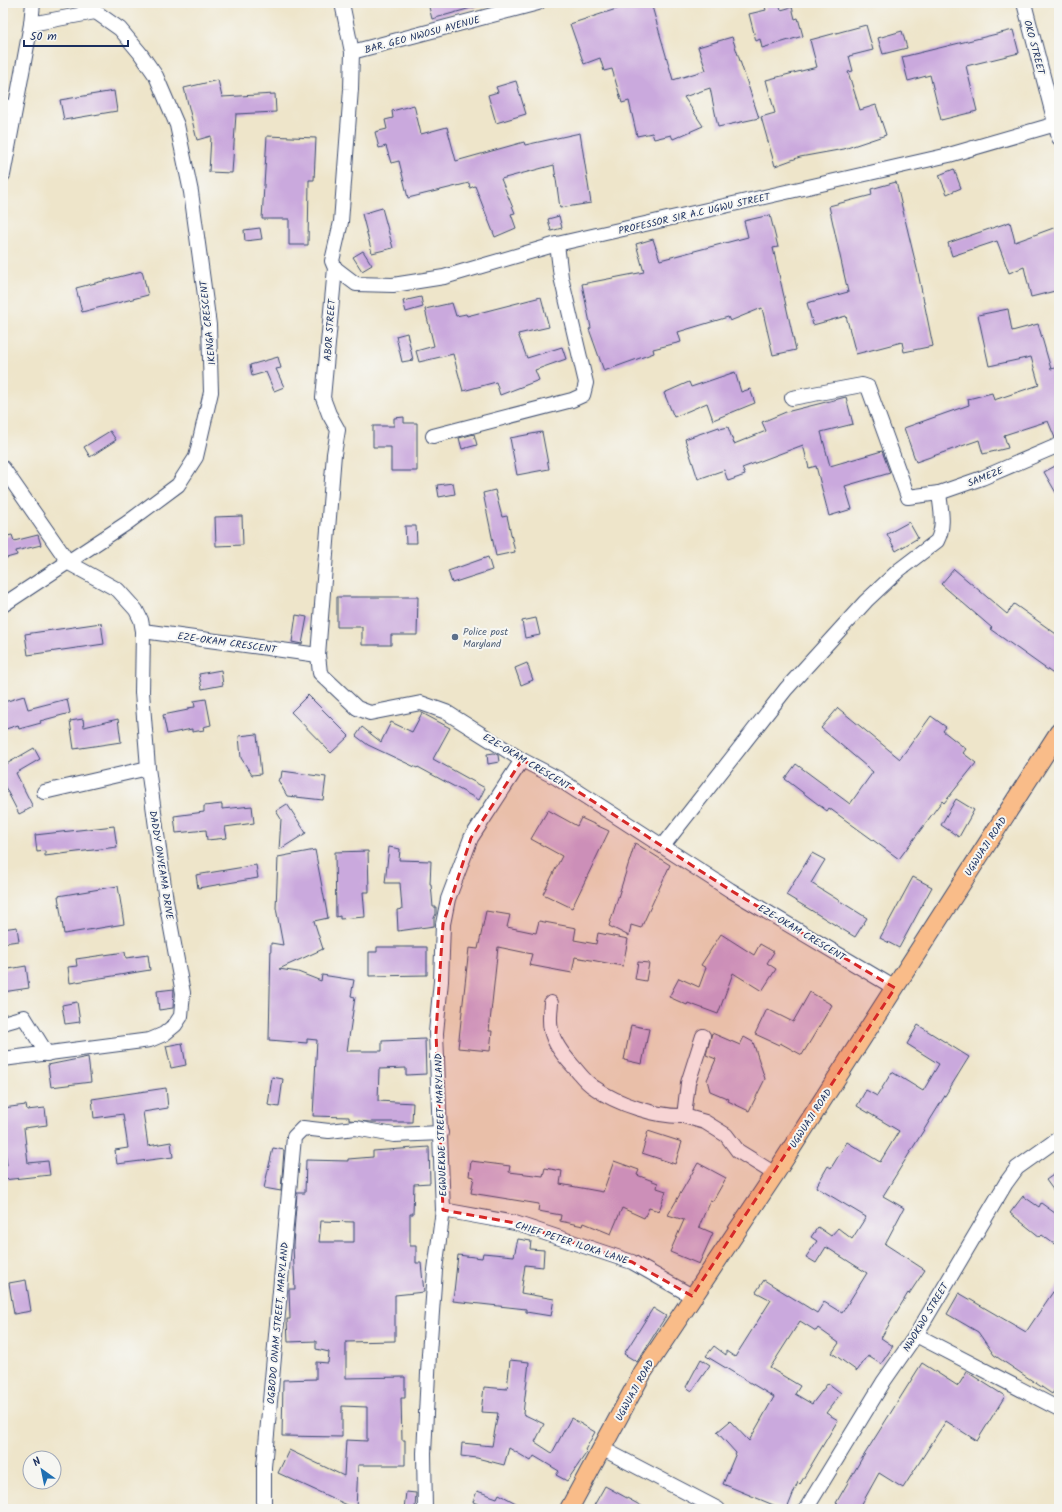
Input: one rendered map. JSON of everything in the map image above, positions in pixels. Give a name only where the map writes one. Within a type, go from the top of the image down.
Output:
[{"type":"main road","name":"UGWUAJI ROAD","points":[[569,1509],[603,1449],[643,1372],[895,988],[1059,732]]},
{"type":"street","points":[[3,175],[9,107],[31,24],[33,3]]},
{"type":"street","name":"IKENGA CRESCENT","points":[[3,605],[69,563],[127,523],[178,484],[196,457],[212,392],[209,325],[191,192],[177,125],[156,76],[142,55],[120,29],[83,3]]},
{"type":"street","name":"ABOR STREET","points":[[318,655],[334,454],[338,432],[325,405],[324,398],[335,268],[332,261],[341,222],[352,52],[342,3]]},
{"type":"street","name":"BAR. GEO NWOSU AVENUE","points":[[352,52],[538,3]]},
{"type":"street","name":"OKO STREET","points":[[1024,3],[1057,131]]},
{"type":"street","points":[[31,24],[95,12]]},
{"type":"street","name":"PROFESSOR SIR A.C UGWU STREET","points":[[335,268],[356,284],[393,285],[444,276],[557,244],[1057,131]]},
{"type":"street","points":[[433,436],[572,400],[583,395],[586,383],[561,277],[557,244]]},
{"type":"street","name":"SAMEZE","points":[[792,398],[862,385],[868,387],[908,497],[939,493],[982,478],[1059,445]]},
{"type":"street","points":[[3,468],[69,563]]},
{"type":"street","points":[[663,846],[786,689],[866,601],[899,570],[937,541],[940,535],[942,522],[939,493]]},
{"type":"street","name":"DADDY ONYEAMA DRIVE","points":[[3,1059],[150,1040],[164,1034],[175,1025],[181,1016],[183,993],[166,900],[148,768],[142,692],[143,631],[141,620],[136,610],[118,590],[69,563]]},
{"type":"street","name":"EZE-OKAM CRESCENT","points":[[143,631],[318,655],[320,673],[356,708],[370,713],[421,703],[446,712],[467,723],[522,760],[557,778],[730,890],[895,988]]},
{"type":"street","name":"EGWUEKWE STREET MARYLAND","points":[[425,1509],[424,1453],[427,1382],[435,1277],[443,1210],[440,1171],[441,1133],[436,1033],[442,981],[443,924],[445,913],[470,838],[522,760]]},
{"type":"street","points":[[44,792],[148,768]]},
{"type":"street","points":[[551,1003],[550,1025],[554,1039],[568,1061],[593,1088],[609,1097],[636,1107],[673,1116],[684,1116],[705,1122],[726,1135],[738,1152],[774,1174]]},
{"type":"street","points":[[3,1023],[24,1017],[47,1054]]},
{"type":"street","points":[[684,1116],[688,1084],[703,1036]]},
{"type":"street","name":"OGBODO ONAM STREET, MARYLAND","points":[[264,1509],[264,1467],[294,1137],[303,1128],[330,1131],[355,1128],[394,1135],[441,1133]]},
{"type":"street","name":"NWOKWO STREET","points":[[806,1509],[884,1381],[916,1335],[1006,1183],[1017,1168],[1059,1138]]},
{"type":"street","name":"CHIEF PETER ILOKA LANE","points":[[443,1210],[515,1223],[632,1262],[692,1296]]},
{"type":"street","points":[[916,1335],[1058,1405]]},
{"type":"street","points":[[603,1449],[712,1508]]},
{"type":"highlighted area","points":[[522,760],[557,778],[730,890],[895,988],[692,1296],[632,1262],[515,1223],[443,1210],[436,1033],[443,924],[471,838]]},
{"type":"building","points":[[428,3],[478,3],[478,6],[432,19]]},
{"type":"building","points":[[635,3],[651,3],[673,80],[706,70],[698,47],[732,37],[759,118],[718,127],[710,88],[684,97],[703,126],[673,139],[671,135],[654,139],[652,133],[637,136],[629,101],[622,103],[612,69],[604,71],[600,58],[584,64],[570,24]]},
{"type":"building","points":[[764,3],[779,3],[781,10],[792,7],[795,19],[798,18],[803,36],[762,48],[760,39],[756,41],[749,14],[766,10]]},
{"type":"building","points":[[866,25],[873,50],[849,56],[853,71],[848,72],[860,110],[876,105],[886,135],[844,149],[800,157],[775,166],[761,117],[775,113],[766,80],[817,67],[810,40]]},
{"type":"building","points":[[1013,30],[1019,53],[966,66],[977,111],[941,120],[930,75],[908,81],[902,57]]},
{"type":"building","points":[[902,31],[907,48],[883,54],[878,38]]},
{"type":"building","points":[[218,80],[222,97],[275,94],[276,112],[236,114],[232,173],[209,172],[211,136],[197,140],[184,88]]},
{"type":"building","points":[[516,81],[526,114],[496,123],[488,95],[498,92],[496,87]]},
{"type":"building","points":[[114,91],[117,111],[64,120],[60,100]]},
{"type":"building","points":[[414,105],[421,134],[447,127],[456,161],[524,142],[525,145],[580,133],[591,203],[560,208],[554,165],[501,179],[515,213],[511,214],[516,228],[495,237],[475,186],[470,188],[469,183],[408,198],[399,161],[391,163],[386,146],[379,148],[375,132],[387,129],[385,120],[393,118],[392,111]]},
{"type":"building","points":[[267,136],[316,138],[314,180],[309,180],[308,245],[289,245],[289,219],[262,219]]},
{"type":"building","points":[[954,169],[961,188],[947,194],[939,175]]},
{"type":"building","points":[[896,182],[918,273],[933,346],[904,352],[902,342],[856,354],[846,316],[813,325],[807,303],[848,292],[829,206],[872,195],[871,189]]},
{"type":"building","points":[[382,208],[393,248],[372,253],[362,214]]},
{"type":"building","points":[[770,215],[778,247],[773,248],[796,350],[773,355],[762,308],[730,321],[728,317],[678,332],[681,342],[653,349],[654,353],[604,371],[589,329],[591,328],[582,284],[644,272],[636,244],[653,239],[660,260],[748,237],[744,221]]},
{"type":"building","points":[[559,216],[562,228],[551,231],[548,219]]},
{"type":"building","points":[[1010,222],[1015,242],[1059,226],[1059,290],[1031,297],[1024,267],[1009,273],[997,241],[952,256],[948,243]]},
{"type":"building","points":[[260,228],[262,239],[245,241],[244,230]]},
{"type":"building","points":[[363,251],[372,265],[362,271],[353,257]]},
{"type":"building","points":[[142,271],[148,295],[82,312],[76,288]]},
{"type":"building","points":[[421,297],[423,307],[406,312],[403,301]]},
{"type":"building","points":[[541,297],[549,327],[518,334],[527,358],[562,347],[566,359],[535,370],[539,380],[500,395],[496,382],[463,391],[453,354],[419,362],[416,351],[434,346],[425,309],[452,303],[456,316],[466,314],[467,316]]},
{"type":"building","points":[[1008,309],[1012,331],[1038,324],[1051,369],[1059,367],[1059,437],[1055,438],[1048,421],[1004,435],[1008,448],[983,454],[979,440],[916,462],[904,428],[969,405],[968,399],[992,393],[994,400],[1039,385],[1031,357],[989,366],[978,315]]},
{"type":"building","points":[[407,333],[413,360],[402,362],[396,336]]},
{"type":"building","points":[[278,357],[281,368],[276,369],[284,387],[274,391],[266,372],[252,376],[250,365]]},
{"type":"building","points":[[735,372],[741,392],[750,389],[755,403],[713,420],[707,403],[674,417],[664,393],[689,382],[691,387]]},
{"type":"building","points":[[846,397],[853,424],[821,432],[830,466],[882,451],[890,473],[845,486],[852,509],[829,516],[816,466],[809,468],[803,445],[742,468],[745,475],[728,481],[724,470],[698,479],[685,439],[719,427],[720,429],[728,427],[734,444],[766,431],[762,422],[786,412]]},
{"type":"building","points":[[404,417],[404,423],[417,423],[417,471],[391,471],[391,447],[373,447],[373,426],[394,426],[394,418]]},
{"type":"building","points":[[110,431],[116,440],[90,457],[84,447]]},
{"type":"building","points":[[542,432],[549,469],[517,475],[510,438]]},
{"type":"building","points":[[474,434],[477,445],[462,449],[459,438]]},
{"type":"building","points":[[1059,464],[1059,498],[1044,472]]},
{"type":"building","points":[[453,483],[455,494],[439,497],[437,485]]},
{"type":"building","points":[[495,490],[502,517],[507,516],[515,552],[496,556],[483,493]]},
{"type":"building","points":[[242,516],[243,545],[216,546],[215,517]]},
{"type":"building","points":[[909,522],[918,538],[896,551],[887,534]]},
{"type":"building","points":[[405,526],[416,526],[417,543],[406,543]]},
{"type":"building","points":[[12,535],[14,541],[38,535],[41,545],[16,551],[17,555],[3,559],[3,537]]},
{"type":"building","points":[[488,557],[492,570],[452,583],[448,571]]},
{"type":"building","points":[[954,569],[1007,614],[1014,604],[1059,636],[1059,678],[990,629],[992,628],[941,584]]},
{"type":"building","points":[[337,597],[418,597],[417,635],[391,635],[391,645],[362,645],[362,627],[337,627]]},
{"type":"building","points":[[296,615],[307,617],[302,644],[292,642]]},
{"type":"building","points":[[536,618],[540,635],[525,638],[522,621]]},
{"type":"building","points":[[101,623],[104,644],[28,655],[25,634]]},
{"type":"building","points":[[527,663],[533,680],[521,685],[515,668]]},
{"type":"building","points":[[221,670],[223,685],[202,689],[199,674]]},
{"type":"building","points":[[308,695],[349,736],[331,753],[291,712]]},
{"type":"building","points":[[24,696],[28,709],[67,699],[70,713],[40,721],[41,723],[19,729],[18,725],[3,730],[3,709],[6,708],[4,702]]},
{"type":"building","points":[[206,699],[211,725],[203,727],[204,730],[192,732],[192,729],[167,734],[163,715],[188,710],[188,708],[195,707],[194,701]]},
{"type":"building","points":[[838,708],[900,759],[931,716],[946,727],[943,731],[966,749],[963,753],[976,763],[944,803],[942,801],[899,859],[829,808],[827,811],[785,779],[796,764],[850,804],[873,772],[821,728]]},
{"type":"building","points":[[422,713],[450,728],[433,759],[485,788],[479,800],[418,767],[417,768],[368,745],[356,736],[362,727],[381,742],[391,722],[412,732]]},
{"type":"building","points":[[83,719],[84,727],[118,719],[121,742],[74,749],[70,721]]},
{"type":"building","points":[[257,734],[261,774],[252,775],[241,758],[239,736]]},
{"type":"building","points":[[34,748],[40,759],[16,773],[33,807],[19,814],[3,783],[3,766]]},
{"type":"building","points":[[494,753],[498,755],[499,762],[488,764],[487,754]]},
{"type":"building","points":[[282,771],[326,777],[323,800],[287,796],[278,780],[281,778]]},
{"type":"building","points":[[956,799],[974,810],[959,837],[941,825]]},
{"type":"building","points":[[222,804],[222,809],[252,806],[254,823],[225,827],[227,838],[207,840],[206,830],[176,833],[174,816],[204,812],[204,806]]},
{"type":"building","points":[[287,804],[306,833],[279,850],[281,819],[276,811]]},
{"type":"building","points":[[548,810],[577,826],[581,818],[609,831],[572,908],[543,894],[562,856],[531,839]]},
{"type":"building","points":[[114,826],[117,847],[45,856],[45,851],[37,852],[35,835]]},
{"type":"building","points":[[635,843],[670,865],[641,928],[631,925],[629,936],[609,926]]},
{"type":"building","points":[[389,847],[400,849],[399,860],[431,861],[430,884],[433,907],[436,907],[434,926],[398,931],[397,910],[402,909],[400,883],[385,883]]},
{"type":"building","points":[[315,850],[328,918],[314,921],[323,949],[279,969],[298,972],[321,981],[322,975],[354,980],[351,996],[355,997],[347,1051],[382,1051],[382,1041],[425,1039],[426,1074],[406,1075],[406,1068],[379,1069],[378,1101],[413,1103],[412,1122],[369,1122],[349,1120],[349,1117],[313,1116],[317,1040],[307,1039],[307,1043],[269,1040],[271,943],[283,945],[276,908],[278,857]]},
{"type":"building","points":[[368,851],[369,892],[363,892],[365,917],[340,919],[340,916],[336,917],[335,852]]},
{"type":"building","points":[[812,853],[825,860],[811,883],[867,918],[855,937],[786,895]]},
{"type":"building","points":[[256,865],[258,878],[198,888],[196,875]]},
{"type":"building","points":[[913,877],[932,887],[899,948],[880,938]]},
{"type":"building","points":[[118,886],[124,924],[64,934],[58,896]]},
{"type":"building","points":[[486,911],[510,915],[507,927],[536,933],[539,921],[576,928],[574,940],[596,944],[598,933],[628,939],[623,966],[575,957],[572,973],[529,965],[532,954],[498,947],[489,1031],[492,1031],[490,1051],[458,1048],[469,948],[478,949]]},
{"type":"building","points":[[17,927],[19,941],[3,943],[3,929]]},
{"type":"building","points":[[721,934],[754,955],[760,944],[774,952],[767,963],[776,969],[762,991],[733,973],[718,1014],[688,1003],[687,1005],[669,997],[679,978],[699,987],[706,968],[701,965]]},
{"type":"building","points":[[377,947],[427,947],[427,975],[369,976],[369,952],[377,952]]},
{"type":"building","points":[[125,952],[126,958],[148,955],[150,970],[70,983],[68,967],[77,966],[76,959]]},
{"type":"building","points":[[638,962],[649,963],[646,981],[635,979]]},
{"type":"building","points":[[26,966],[29,988],[3,992],[3,970]]},
{"type":"building","points":[[174,989],[173,1008],[159,1010],[157,991]]},
{"type":"building","points":[[810,992],[832,1005],[802,1055],[780,1043],[779,1045],[755,1034],[767,1009],[793,1022]]},
{"type":"building","points":[[77,1002],[80,1022],[65,1024],[62,1005]]},
{"type":"building","points":[[631,1025],[649,1029],[642,1064],[624,1060]]},
{"type":"building","points":[[918,1025],[969,1057],[883,1196],[904,1208],[885,1244],[925,1270],[909,1294],[908,1293],[881,1338],[893,1346],[881,1364],[868,1356],[857,1371],[832,1353],[839,1343],[818,1328],[816,1331],[800,1321],[770,1368],[800,1386],[795,1394],[812,1404],[828,1383],[841,1393],[826,1413],[838,1420],[800,1484],[798,1482],[787,1509],[783,1509],[723,1484],[736,1453],[717,1432],[730,1421],[749,1441],[774,1397],[706,1356],[714,1346],[726,1355],[726,1351],[735,1357],[771,1300],[756,1292],[764,1280],[817,1313],[824,1302],[842,1313],[867,1273],[826,1247],[816,1263],[806,1257],[817,1241],[811,1237],[818,1227],[831,1236],[838,1228],[852,1239],[866,1217],[816,1187],[828,1166],[831,1168],[847,1142],[880,1162],[899,1131],[857,1106],[866,1090],[877,1096],[892,1072],[923,1091],[939,1064],[907,1044]]},
{"type":"building","points":[[712,1033],[740,1045],[744,1037],[753,1042],[765,1079],[749,1111],[728,1101],[729,1099],[710,1091],[707,1080],[716,1059],[706,1055]]},
{"type":"building","points":[[182,1043],[186,1065],[171,1068],[166,1046]]},
{"type":"building","points":[[88,1057],[91,1082],[51,1087],[48,1065]]},
{"type":"building","points":[[272,1077],[283,1079],[279,1107],[268,1105]]},
{"type":"building","points":[[166,1088],[168,1108],[143,1112],[148,1146],[171,1142],[173,1157],[117,1164],[115,1150],[128,1148],[123,1114],[94,1118],[92,1099]]},
{"type":"building","points":[[26,1105],[27,1110],[45,1108],[47,1125],[24,1128],[28,1163],[48,1161],[50,1175],[3,1180],[3,1165],[7,1165],[3,1136],[3,1108]]},
{"type":"building","points":[[648,1131],[682,1142],[675,1164],[642,1153]]},
{"type":"building","points":[[429,1147],[430,1183],[414,1184],[413,1214],[410,1214],[410,1246],[416,1246],[416,1263],[421,1263],[424,1292],[395,1295],[395,1341],[346,1342],[346,1378],[405,1377],[405,1398],[401,1398],[402,1440],[405,1440],[405,1465],[358,1465],[356,1509],[278,1473],[289,1450],[344,1476],[346,1440],[367,1441],[367,1407],[342,1406],[342,1437],[282,1436],[283,1380],[316,1379],[316,1362],[328,1363],[329,1352],[316,1349],[316,1341],[288,1342],[287,1319],[290,1319],[289,1289],[295,1289],[293,1245],[297,1193],[305,1193],[306,1160],[348,1161],[348,1159],[373,1157],[373,1151]],"holes":[[[321,1221],[354,1222],[354,1242],[319,1242]]]},
{"type":"building","points":[[273,1148],[284,1150],[281,1191],[264,1188]]},
{"type":"building","points":[[471,1161],[510,1166],[509,1172],[543,1176],[545,1168],[562,1171],[560,1184],[603,1192],[614,1161],[639,1170],[637,1175],[658,1183],[657,1188],[666,1191],[659,1211],[649,1208],[644,1218],[622,1208],[611,1234],[584,1223],[583,1226],[560,1221],[561,1215],[538,1211],[539,1204],[471,1193],[474,1177],[469,1176]]},
{"type":"building","points":[[698,1163],[726,1178],[713,1201],[710,1200],[699,1227],[713,1233],[699,1264],[670,1252],[684,1220],[668,1215]]},
{"type":"building","points":[[1059,1171],[1059,1198],[1046,1180]]},
{"type":"building","points":[[1023,1196],[1039,1207],[1041,1203],[1059,1216],[1059,1237],[1054,1244],[1042,1235],[1040,1237],[1010,1213]]},
{"type":"building","points":[[518,1239],[531,1241],[530,1249],[544,1250],[543,1267],[525,1265],[521,1293],[554,1299],[551,1316],[526,1312],[526,1309],[453,1301],[458,1255],[482,1258],[483,1253],[514,1256]]},
{"type":"building","points":[[26,1280],[31,1311],[14,1314],[9,1283]]},
{"type":"building","points":[[1059,1283],[1059,1383],[1052,1394],[994,1355],[978,1332],[947,1314],[959,1293],[1026,1332]]},
{"type":"building","points":[[653,1308],[666,1316],[637,1362],[624,1354]]},
{"type":"building","points":[[701,1359],[710,1365],[692,1391],[686,1387]]},
{"type":"building","points":[[510,1360],[529,1362],[523,1414],[544,1424],[535,1442],[552,1453],[571,1418],[595,1432],[585,1450],[587,1452],[567,1481],[556,1475],[559,1471],[534,1456],[531,1461],[509,1448],[504,1465],[477,1458],[461,1456],[462,1443],[492,1446],[498,1413],[481,1412],[484,1387],[507,1389]]},
{"type":"building","points":[[922,1363],[958,1386],[967,1372],[1005,1396],[977,1441],[946,1421],[903,1488],[879,1473],[859,1509],[847,1509],[836,1503],[861,1460]]},
{"type":"building","points":[[605,1486],[647,1509],[592,1509]]},
{"type":"building","points":[[477,1491],[497,1498],[499,1494],[527,1509],[491,1509],[473,1502]]},
{"type":"building","points":[[406,1492],[416,1493],[415,1509],[404,1509]]},
{"type":"place","name":"Police post Maryland","points":[[455,637]]}]
